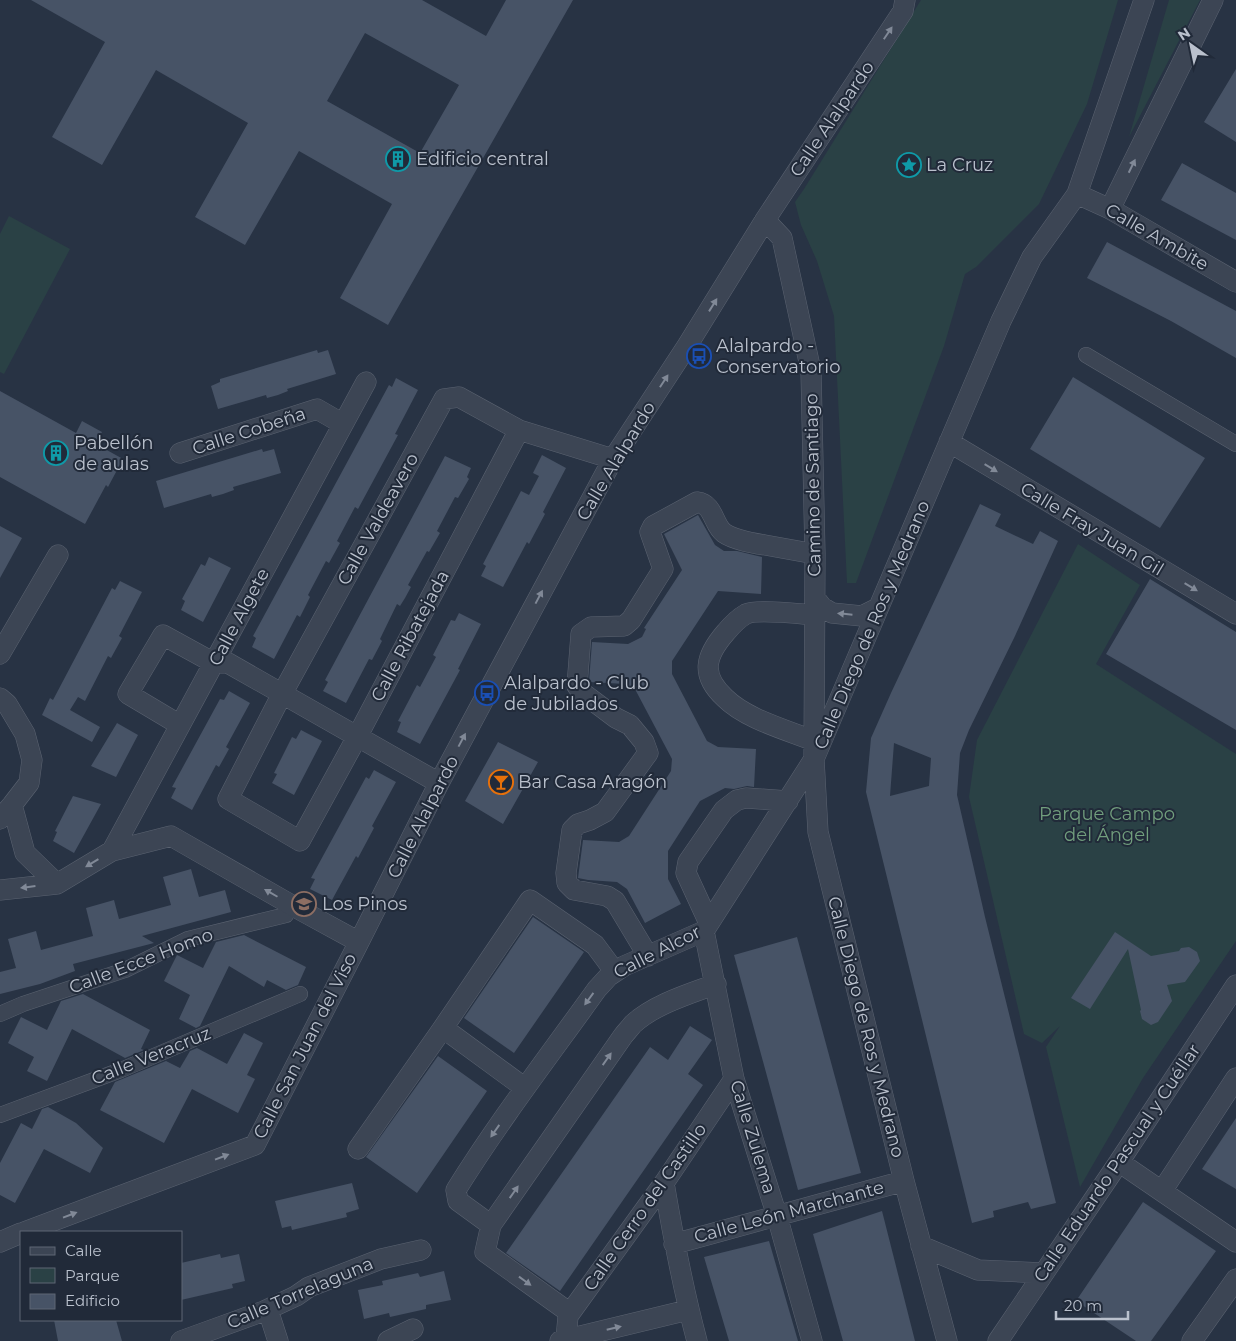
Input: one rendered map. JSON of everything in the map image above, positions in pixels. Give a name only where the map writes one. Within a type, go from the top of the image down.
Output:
[{"type":"street","name":"Calle Alalpardo","points":[[359,942],[439,783],[613,459],[687,346],[765,220],[903,11],[905,0]]},
{"type":"street","name":"Calle Diego de Ros y Medrano","points":[[947,1341],[904,1181],[818,832],[814,750],[878,608],[1001,321],[1032,257],[1077,194],[1144,0]]},
{"type":"street","points":[[1110,210],[1213,0]]},
{"type":"street","name":"Calle Ambite","points":[[1077,194],[1110,210],[1236,282]]},
{"type":"street","name":"Camino de Santiago","points":[[765,220],[782,238],[811,371],[815,554],[814,750]]},
{"type":"street","points":[[1086,355],[1236,444]]},
{"type":"street","name":"Calle Algete","points":[[112,851],[366,382]]},
{"type":"street","name":"Calle Valdeavero","points":[[300,841],[228,799],[282,694],[444,399],[459,398],[520,430],[613,459]]},
{"type":"street","name":"Calle Cobeña","points":[[180,454],[317,409],[343,424]]},
{"type":"street","name":"Calle Ribatejada","points":[[300,841],[520,430]]},
{"type":"street","name":"Calle Fray Juan Gil","points":[[950,442],[1236,614]]},
{"type":"street","points":[[648,956],[615,901],[606,896],[574,890],[567,884],[566,873],[572,830],[578,824],[605,812],[648,753],[644,742],[630,725],[616,718],[584,694],[577,686],[581,634],[591,627],[624,626],[631,620],[663,569],[650,532],[653,526],[697,502],[703,503],[709,509],[723,532],[730,536],[746,541],[815,554]]},
{"type":"street","points":[[0,654],[58,555]]},
{"type":"street","points":[[814,750],[768,723],[742,711],[726,700],[712,685],[708,670],[710,658],[717,643],[732,625],[746,614],[822,606],[832,613],[862,616],[878,608]]},
{"type":"street","points":[[180,725],[128,694],[163,635],[214,663],[228,662],[439,783]]},
{"type":"street","points":[[0,698],[7,704],[25,734],[32,760],[29,783],[6,812],[25,853],[57,884]]},
{"type":"street","name":"Calle Alcor","points":[[491,1225],[458,1201],[456,1190],[477,1157],[596,989],[609,976],[624,966],[707,927],[788,801],[814,750]]},
{"type":"street","name":"Calle Zulema","points":[[788,801],[746,798],[736,800],[724,810],[688,862],[686,873],[707,927],[734,1079],[777,1216],[812,1341]]},
{"type":"street","points":[[0,890],[57,884],[112,851],[171,836],[359,942]]},
{"type":"street","points":[[358,1149],[530,900],[595,945],[615,972]]},
{"type":"street","name":"Calle Ecce Homo","points":[[0,1014],[23,1004],[125,970],[188,939],[286,915]]},
{"type":"street","name":"Calle San Juan del Viso","points":[[28,1231],[255,1145],[359,942]]},
{"type":"street","points":[[570,1313],[485,1252],[491,1225],[633,1024],[671,1000],[716,984]]},
{"type":"street","name":"Calle Eduardo Pascual y Cuéllar","points":[[998,1341],[1236,985]]},
{"type":"street","name":"Calle Veracruz","points":[[0,1115],[121,1070],[300,994]]},
{"type":"street","points":[[443,1028],[525,1088]]},
{"type":"street","points":[[1162,1191],[1236,1078]]},
{"type":"street","name":"Calle Cerro del Castillo","points":[[688,1310],[563,1340],[568,1316],[664,1183],[734,1079]]},
{"type":"street","points":[[1119,1162],[1236,1242]]},
{"type":"street","name":"Calle León Marchante","points":[[674,1244],[904,1181]]},
{"type":"street","points":[[664,1183],[674,1244],[688,1310],[697,1341]]},
{"type":"street","name":"Calle San Juan del Viso","points":[[0,1242],[20,1234]]},
{"type":"street","points":[[921,1246],[978,1270],[1044,1273]]},
{"type":"street","name":"Calle Torrelaguna","points":[[181,1341],[268,1310],[309,1287],[381,1259],[421,1250]]},
{"type":"street","points":[[1192,1341],[1236,1280]]},
{"type":"street","points":[[268,1310],[278,1341]]},
{"type":"street","points":[[388,1341],[413,1329]]},
{"type":"green space","points":[[921,0],[1118,0],[1087,104],[1039,204],[976,267],[965,274],[944,346],[856,583],[847,583],[834,316],[817,261],[801,225],[795,202]]},
{"type":"green space","points":[[1169,0],[1200,0],[1129,137]]},
{"type":"green space","points":[[9,216],[70,249],[4,374],[0,372],[0,234]]},
{"type":"green space","name":"Parque Campo del Ángel","points":[[1078,544],[1140,585],[1096,664],[1236,754],[1236,941],[1143,1078],[1080,1187],[1046,1047],[1060,1026],[1042,1043],[1024,1034],[969,797],[977,740]]},
{"type":"building","name":"Edificio central","points":[[31,0],[422,0],[486,36],[506,0],[573,0],[388,325],[340,298],[392,204],[299,151],[245,245],[195,217],[248,123],[156,70],[102,165],[52,137],[105,42]],"holes":[[[365,33],[459,85],[420,153],[327,101]]]},
{"type":"building","points":[[1236,69],[1236,142],[1204,122]]},
{"type":"building","points":[[1182,163],[1236,193],[1236,240],[1161,200]]},
{"type":"building","points":[[1107,242],[1236,311],[1236,358],[1171,321],[1087,278]]},
{"type":"building","points":[[317,350],[318,353],[328,350],[336,374],[287,389],[288,391],[278,395],[267,398],[266,395],[218,409],[211,386],[220,382],[220,379]]},
{"type":"building","points":[[1073,377],[1205,458],[1160,528],[1030,449]]},
{"type":"building","points":[[396,378],[418,390],[395,434],[398,435],[358,509],[355,507],[337,541],[340,543],[329,563],[326,561],[308,595],[310,597],[300,617],[297,615],[274,659],[252,647],[256,638],[253,636],[389,385],[392,387]]},
{"type":"building","name":"Pabellón de aulas","points":[[0,391],[76,433],[82,421],[102,432],[96,444],[123,459],[108,487],[106,485],[85,524],[0,477]]},
{"type":"building","points":[[262,449],[263,452],[274,449],[281,473],[233,487],[234,490],[223,494],[212,497],[211,494],[164,508],[156,481]]},
{"type":"building","points":[[542,455],[566,468],[543,512],[545,514],[529,544],[527,542],[503,587],[481,576],[486,566],[483,564],[521,491],[529,495],[539,476],[533,473]]},
{"type":"building","points":[[445,456],[471,468],[467,477],[469,479],[458,498],[455,497],[437,531],[440,533],[429,552],[427,551],[408,585],[411,587],[405,598],[400,606],[397,604],[380,639],[382,641],[372,660],[369,659],[346,703],[323,691],[328,682],[325,680]]},
{"type":"building","points":[[980,504],[1001,514],[995,526],[1033,544],[1040,531],[1058,541],[1015,636],[969,730],[960,753],[957,795],[985,917],[1056,1203],[1031,1209],[1028,1202],[993,1211],[994,1217],[972,1223],[866,792],[871,738]],"holes":[[[894,743],[931,758],[929,786],[890,796]]]},
{"type":"building","points":[[698,515],[715,545],[724,551],[737,551],[762,557],[761,594],[718,591],[672,661],[672,674],[707,741],[718,747],[756,749],[754,787],[725,788],[700,801],[668,851],[668,879],[681,904],[645,923],[627,889],[617,882],[578,878],[583,840],[619,842],[629,836],[671,771],[672,759],[636,691],[626,684],[589,682],[592,642],[628,644],[642,637],[646,629],[644,628],[682,570],[664,534]]},
{"type":"building","points":[[0,526],[22,538],[0,578]]},
{"type":"building","points":[[209,557],[231,568],[203,622],[181,610],[185,601],[182,599],[201,564],[205,566]]},
{"type":"building","points":[[1150,579],[1236,632],[1236,730],[1106,654]]},
{"type":"building","points":[[120,581],[142,592],[119,636],[122,638],[111,658],[108,656],[85,701],[78,697],[70,710],[100,727],[92,742],[42,715],[50,698],[53,700],[112,588],[115,590]]},
{"type":"building","points":[[459,613],[481,624],[458,669],[460,670],[420,744],[397,732],[401,722],[398,721],[417,685],[420,687],[436,657],[433,655],[451,620],[455,621]]},
{"type":"building","points":[[229,691],[250,703],[226,747],[229,749],[219,767],[216,765],[192,810],[171,798],[176,788],[172,787],[220,699],[224,700]]},
{"type":"building","points":[[117,723],[138,735],[116,777],[91,766]]},
{"type":"building","points":[[301,730],[322,741],[294,795],[272,783],[277,774],[274,773],[292,737],[296,739]]},
{"type":"building","name":"Bar Casa Aragón","points":[[498,742],[538,762],[503,824],[465,801]]},
{"type":"building","points":[[374,770],[396,782],[372,826],[374,828],[358,858],[356,856],[332,900],[310,889],[315,879],[311,878],[366,777],[369,779]]},
{"type":"building","points":[[73,796],[101,804],[74,853],[53,841],[57,832],[55,831]]},
{"type":"building","points":[[191,869],[199,897],[225,890],[231,912],[142,936],[154,943],[73,964],[75,971],[40,984],[0,994],[0,972],[16,968],[8,939],[36,931],[41,950],[93,936],[86,908],[114,900],[119,919],[171,905],[163,877]]},
{"type":"building","points":[[533,917],[584,952],[514,1053],[464,1018]]},
{"type":"building","points":[[1115,932],[1151,956],[1179,951],[1181,948],[1189,947],[1197,952],[1200,961],[1185,982],[1167,985],[1172,1001],[1158,1022],[1151,1025],[1142,1019],[1128,949],[1090,1009],[1071,998]]},
{"type":"building","points":[[244,935],[306,967],[298,985],[286,990],[267,980],[264,987],[229,966],[200,1026],[196,1028],[179,1019],[190,995],[164,981],[177,955],[203,968],[216,942]]},
{"type":"building","points":[[797,937],[861,1173],[798,1190],[734,955]]},
{"type":"building","points":[[83,994],[150,1030],[141,1049],[144,1050],[125,1058],[72,1029],[47,1081],[27,1071],[34,1057],[8,1043],[21,1017],[47,1030],[61,1001]]},
{"type":"building","points":[[690,1026],[712,1040],[688,1074],[703,1085],[560,1291],[506,1253],[650,1047],[668,1060]]},
{"type":"building","points":[[244,1033],[263,1043],[247,1075],[255,1079],[238,1113],[192,1089],[164,1143],[100,1110],[115,1082],[166,1061],[180,1068],[190,1051],[197,1048],[227,1064]]},
{"type":"building","points":[[438,1056],[487,1091],[417,1193],[366,1157]]},
{"type":"building","points":[[48,1107],[76,1123],[103,1148],[90,1173],[44,1149],[15,1203],[0,1195],[0,1163],[21,1123],[32,1129],[42,1109]]},
{"type":"building","points":[[1236,1118],[1236,1189],[1202,1169]]},
{"type":"building","points":[[352,1183],[359,1209],[346,1213],[347,1217],[292,1230],[291,1226],[282,1228],[275,1201]]},
{"type":"building","points":[[1143,1202],[1216,1251],[1151,1341],[1136,1341],[1076,1301]]},
{"type":"building","points":[[882,1211],[915,1341],[843,1341],[813,1234]]},
{"type":"building","points":[[769,1241],[798,1341],[729,1341],[704,1257]]},
{"type":"building","points":[[220,1254],[221,1258],[239,1254],[245,1281],[232,1284],[233,1288],[182,1300],[182,1263]]},
{"type":"building","points":[[444,1271],[451,1300],[426,1305],[426,1309],[390,1317],[389,1313],[364,1319],[358,1290],[383,1285],[382,1281],[418,1273],[420,1277]]},
{"type":"building","points":[[54,1321],[116,1321],[122,1341],[58,1341]]},
{"type":"place","name":"Edificio central","points":[[398,159]]},
{"type":"place","name":"La Cruz","points":[[909,165]]},
{"type":"place","name":"Alalpardo - Conservatorio","points":[[699,356]]},
{"type":"place","name":"Pabellón de aulas","points":[[56,453]]},
{"type":"place","name":"Alalpardo - Club de Jubilados","points":[[487,693]]},
{"type":"place","name":"Bar Casa Aragón","points":[[501,782]]},
{"type":"place","name":"Los Pinos","points":[[304,904]]}]
